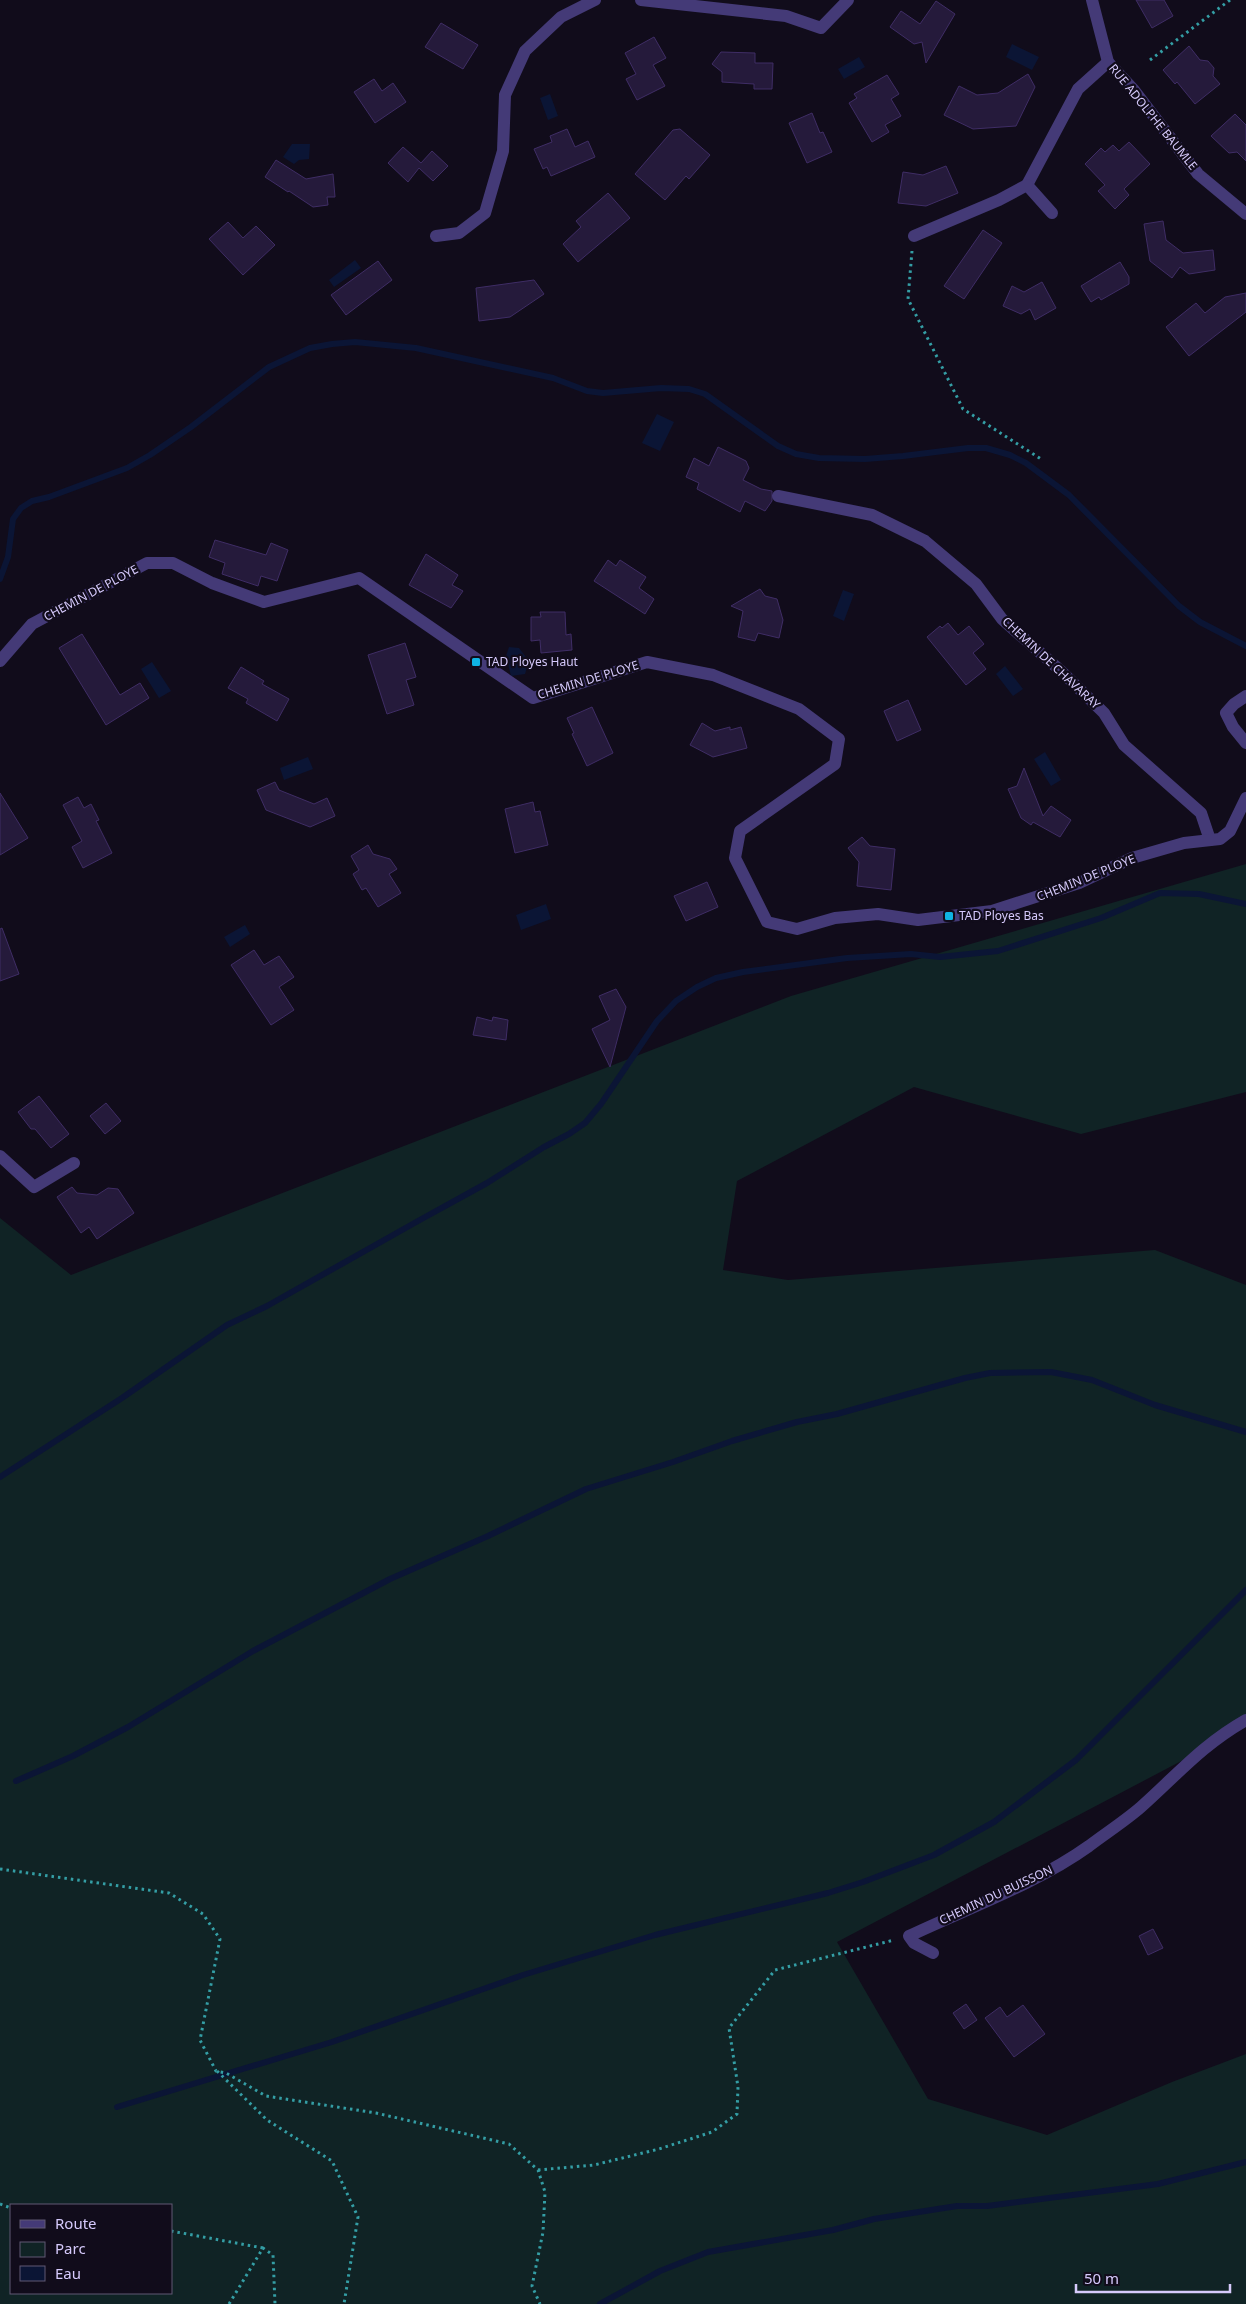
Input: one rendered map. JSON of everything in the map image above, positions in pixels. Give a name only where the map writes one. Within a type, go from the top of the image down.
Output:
[{"type":"street","points":[[436,236],[459,233],[485,213],[503,152],[505,95],[525,51],[561,17],[595,0]]},
{"type":"street","points":[[641,0],[786,16],[821,28],[848,0]]},
{"type":"street","name":"RUE ADOLPHE BAUMLE","points":[[1092,0],[1108,62],[1133,89],[1198,174],[1246,214]]},
{"type":"street","points":[[914,236],[1000,200],[1026,185],[1078,89],[1108,62]]},
{"type":"street","points":[[1026,185],[1052,213]]},
{"type":"street","name":"CHEMIN DE CHAVARAY","points":[[778,496],[872,514],[925,542],[976,584],[1002,620],[1062,672],[1104,713],[1124,745],[1201,813],[1210,840]]},
{"type":"street","name":"CHEMIN DE PLOYE","points":[[0,660],[32,624],[147,563],[172,564],[264,602],[358,578],[533,698],[646,662],[713,675],[799,709],[839,739],[835,764],[740,831],[735,858],[767,922],[797,929],[835,918],[878,914],[918,920],[992,911],[1079,883],[1132,858],[1184,843],[1220,839],[1230,831],[1246,798]]},
{"type":"street","points":[[1246,696],[1234,704],[1226,713],[1232,727],[1246,743]]},
{"type":"street","points":[[0,1156],[34,1187],[74,1163]]},
{"type":"street","name":"CHEMIN DU BUISSON","points":[[909,1936],[1040,1877],[1087,1847],[1140,1807],[1188,1761],[1215,1739],[1246,1720]]},
{"type":"street","points":[[909,1936],[914,1943],[933,1953]]},
{"type":"path","points":[[1150,60],[1230,0]]},
{"type":"path","points":[[914,236],[908,299],[963,409],[1041,459]]},
{"type":"path","points":[[0,1868],[169,1892],[203,1914],[220,1939],[200,2040],[216,2071],[266,2120],[332,2161],[358,2217],[344,2304]]},
{"type":"path","points":[[538,2170],[594,2165],[659,2149],[712,2132],[736,2114],[738,2087],[729,2028],[775,1970],[909,1936]]},
{"type":"path","points":[[216,2071],[226,2073],[266,2096],[376,2113],[509,2144],[538,2170],[545,2192],[543,2232],[532,2286],[540,2304]]},
{"type":"path","points":[[172,2231],[263,2248],[273,2255],[275,2304]]},
{"type":"path","points":[[229,2304],[263,2248]]},
{"type":"green space","points":[[1246,864],[1246,1092],[1081,1134],[914,1087],[737,1181],[723,1270],[788,1280],[1155,1250],[1246,1285],[1246,1727],[837,1942],[928,2099],[1047,2135],[1172,2082],[1246,2054],[1246,2304],[0,2304],[0,1218],[71,1275],[791,996]]},
{"type":"water","points":[[1012,44],[1039,57],[1032,70],[1006,57]]},
{"type":"water","points":[[859,57],[865,67],[844,79],[838,69]]},
{"type":"water","points":[[550,94],[558,116],[548,120],[540,98]]},
{"type":"water","points":[[292,144],[310,144],[309,159],[299,160],[294,164],[283,157]]},
{"type":"water","points":[[355,260],[361,268],[334,287],[329,280]]},
{"type":"water","points":[[657,414],[674,422],[660,451],[642,443]]},
{"type":"water","points":[[843,590],[854,594],[844,621],[833,616]]},
{"type":"water","points":[[509,647],[519,648],[529,661],[525,674],[511,676],[506,656]]},
{"type":"water","points":[[152,662],[171,691],[159,698],[141,669]]},
{"type":"water","points":[[1005,666],[1023,689],[1013,696],[996,674]]},
{"type":"water","points":[[1045,752],[1061,780],[1051,786],[1034,759]]},
{"type":"water","points":[[308,757],[313,769],[284,780],[280,768]]},
{"type":"water","points":[[546,904],[551,919],[521,930],[516,915]]},
{"type":"water","points":[[245,925],[250,934],[230,947],[224,937]]},
{"type":"building","points":[[1136,0],[1164,0],[1173,16],[1152,28]]},
{"type":"building","points":[[936,1],[955,14],[926,63],[922,42],[914,44],[890,27],[901,11],[920,24]]},
{"type":"building","points":[[441,23],[478,45],[463,69],[425,47]]},
{"type":"building","points":[[654,37],[666,58],[653,65],[665,86],[637,100],[626,79],[636,74],[625,53]]},
{"type":"building","points":[[1189,46],[1200,60],[1208,61],[1214,68],[1213,76],[1220,84],[1195,104],[1177,82],[1175,84],[1163,70]]},
{"type":"building","points":[[721,52],[755,53],[755,63],[773,63],[772,89],[754,89],[754,84],[722,82],[722,72],[712,64]]},
{"type":"building","points":[[1028,74],[1035,87],[1016,126],[973,129],[944,115],[959,86],[977,95],[998,93]]},
{"type":"building","points":[[887,75],[899,94],[891,99],[901,116],[885,125],[889,132],[872,142],[849,103],[857,98],[854,94]]},
{"type":"building","points":[[374,79],[382,91],[393,83],[406,102],[375,123],[354,92]]},
{"type":"building","points":[[812,113],[820,133],[823,132],[832,152],[807,163],[789,123]]},
{"type":"building","points":[[1235,114],[1246,125],[1246,161],[1237,152],[1229,153],[1211,136]]},
{"type":"building","points":[[567,129],[575,147],[588,141],[595,157],[551,176],[547,167],[543,169],[534,149],[552,142],[550,136]]},
{"type":"building","points":[[680,129],[710,155],[689,179],[686,176],[665,200],[635,174],[673,130]]},
{"type":"building","points":[[1129,142],[1150,164],[1124,189],[1129,195],[1115,209],[1098,191],[1105,185],[1085,164],[1101,148],[1105,152],[1113,145],[1119,151]]},
{"type":"building","points":[[403,147],[421,163],[432,151],[448,166],[433,181],[419,168],[408,182],[388,163]]},
{"type":"building","points":[[276,160],[306,179],[333,174],[335,197],[327,197],[328,205],[313,207],[288,192],[265,177]]},
{"type":"building","points":[[946,166],[958,193],[926,206],[898,203],[903,172],[923,175]]},
{"type":"building","points":[[608,193],[630,218],[578,262],[563,244],[581,227],[576,221]]},
{"type":"building","points":[[1163,221],[1166,240],[1183,253],[1213,250],[1215,270],[1189,274],[1180,267],[1172,278],[1150,261],[1144,224]]},
{"type":"building","points":[[228,222],[243,238],[256,226],[275,245],[243,275],[209,239]]},
{"type":"building","points":[[983,230],[1002,243],[964,299],[944,286]]},
{"type":"building","points":[[378,261],[392,280],[346,315],[331,295]]},
{"type":"building","points":[[1120,262],[1129,277],[1129,284],[1101,300],[1099,297],[1091,302],[1081,286]]},
{"type":"building","points":[[534,280],[544,294],[510,317],[479,321],[476,288]]},
{"type":"building","points":[[1042,282],[1056,308],[1035,320],[1030,309],[1021,314],[1003,306],[1012,286],[1024,292]]},
{"type":"building","points":[[1246,293],[1246,312],[1189,356],[1166,327],[1196,303],[1205,313],[1225,297]]},
{"type":"building","points":[[718,447],[746,461],[749,468],[743,480],[761,489],[772,491],[772,501],[765,511],[745,501],[740,512],[697,489],[699,483],[686,477],[694,458],[709,466]]},
{"type":"building","points":[[215,540],[266,555],[271,543],[288,550],[277,581],[261,576],[258,586],[222,574],[225,563],[209,557]]},
{"type":"building","points":[[426,554],[458,575],[452,585],[463,591],[451,608],[409,585]]},
{"type":"building","points":[[608,560],[616,566],[620,560],[646,577],[639,588],[654,599],[645,614],[594,581]]},
{"type":"building","points":[[760,589],[765,596],[777,599],[783,620],[779,638],[758,633],[755,641],[738,637],[743,611],[731,606]]},
{"type":"building","points":[[540,612],[565,612],[566,635],[571,634],[572,650],[541,653],[540,640],[531,641],[531,617],[541,617]]},
{"type":"building","points":[[948,623],[958,635],[969,626],[984,644],[973,653],[986,669],[966,685],[927,637],[940,626],[942,628]]},
{"type":"building","points":[[82,634],[120,695],[140,683],[149,698],[106,725],[59,648]]},
{"type":"building","points":[[405,643],[416,677],[406,680],[414,705],[387,714],[368,655]]},
{"type":"building","points":[[241,667],[264,681],[262,684],[289,699],[277,721],[246,703],[248,699],[228,688]]},
{"type":"building","points":[[908,700],[921,730],[897,741],[884,711]]},
{"type":"building","points":[[592,707],[613,753],[587,766],[572,734],[574,733],[567,718]]},
{"type":"building","points":[[702,723],[715,731],[730,727],[730,730],[741,727],[747,748],[713,757],[690,745]]},
{"type":"building","points":[[1024,768],[1043,816],[1051,806],[1071,820],[1060,837],[1033,822],[1031,825],[1021,818],[1008,789],[1017,786]]},
{"type":"building","points":[[275,782],[279,790],[314,804],[327,798],[335,816],[310,827],[266,810],[257,790]]},
{"type":"building","points":[[0,793],[28,838],[0,855]]},
{"type":"building","points":[[78,797],[84,808],[91,804],[99,820],[96,821],[112,853],[83,868],[72,847],[82,841],[63,805]]},
{"type":"building","points":[[533,802],[535,812],[540,811],[548,845],[515,853],[505,809]]},
{"type":"building","points":[[862,837],[870,846],[895,849],[891,890],[857,886],[859,862],[848,848]]},
{"type":"building","points":[[368,845],[373,854],[390,859],[397,869],[389,874],[401,893],[378,907],[366,888],[362,890],[353,874],[359,870],[351,856]]},
{"type":"building","points":[[707,882],[718,907],[686,921],[674,896]]},
{"type":"building","points":[[2,928],[19,974],[0,981],[0,929]]},
{"type":"building","points":[[254,950],[264,965],[279,956],[294,977],[279,987],[294,1010],[271,1025],[231,965]]},
{"type":"building","points":[[616,989],[626,1007],[610,1067],[592,1029],[610,1020],[599,996]]},
{"type":"building","points":[[477,1017],[492,1021],[493,1017],[508,1020],[506,1040],[473,1035]]},
{"type":"building","points":[[39,1096],[69,1134],[51,1148],[35,1129],[31,1129],[18,1112]]},
{"type":"building","points":[[106,1103],[121,1121],[105,1134],[90,1116]]},
{"type":"building","points":[[72,1187],[77,1193],[97,1195],[108,1188],[118,1189],[134,1213],[97,1239],[89,1227],[81,1233],[57,1197]]},
{"type":"building","points":[[1153,1929],[1163,1948],[1148,1955],[1139,1936]]},
{"type":"building","points":[[966,2004],[977,2020],[964,2029],[953,2013]]},
{"type":"building","points":[[1023,2005],[1045,2034],[1014,2057],[985,2018],[1000,2007],[1007,2017]]},
{"type":"waterway","points":[[0,579],[8,557],[13,519],[21,508],[32,501],[49,497],[127,468],[150,455],[191,427],[269,367],[310,348],[355,342],[416,348],[553,378],[587,391],[603,393],[661,388],[689,389],[705,394],[778,446],[796,454],[819,458],[865,459],[968,448],[986,448],[1010,455],[1026,463],[1069,495],[1179,606],[1200,622],[1246,646]]},
{"type":"waterway","points":[[0,1477],[122,1398],[227,1325],[267,1306],[487,1183],[585,1123],[601,1104],[657,1021],[676,1001],[697,987],[716,978],[743,972],[847,958],[911,954],[940,957],[998,951],[1101,918],[1160,893],[1199,894],[1246,904]]},
{"type":"waterway","points":[[16,1781],[73,1756],[128,1727],[253,1651],[390,1579],[488,1536],[586,1489],[673,1462],[732,1441],[797,1422],[837,1414],[965,1378],[990,1373],[1051,1372],[1092,1380],[1155,1405],[1246,1432]]},
{"type":"waterway","points":[[117,2107],[332,2042],[523,1975],[655,1935],[828,1893],[934,1855],[994,1822],[1076,1760],[1246,1590]]},
{"type":"waterway","points":[[600,2304],[660,2271],[708,2252],[833,2230],[874,2219],[957,2206],[987,2206],[1158,2184],[1246,2162]]},
{"type":"place","name":"TAD Ployes Haut","points":[[476,662]]},
{"type":"place","name":"TAD Ployes Bas","points":[[949,916]]}]
